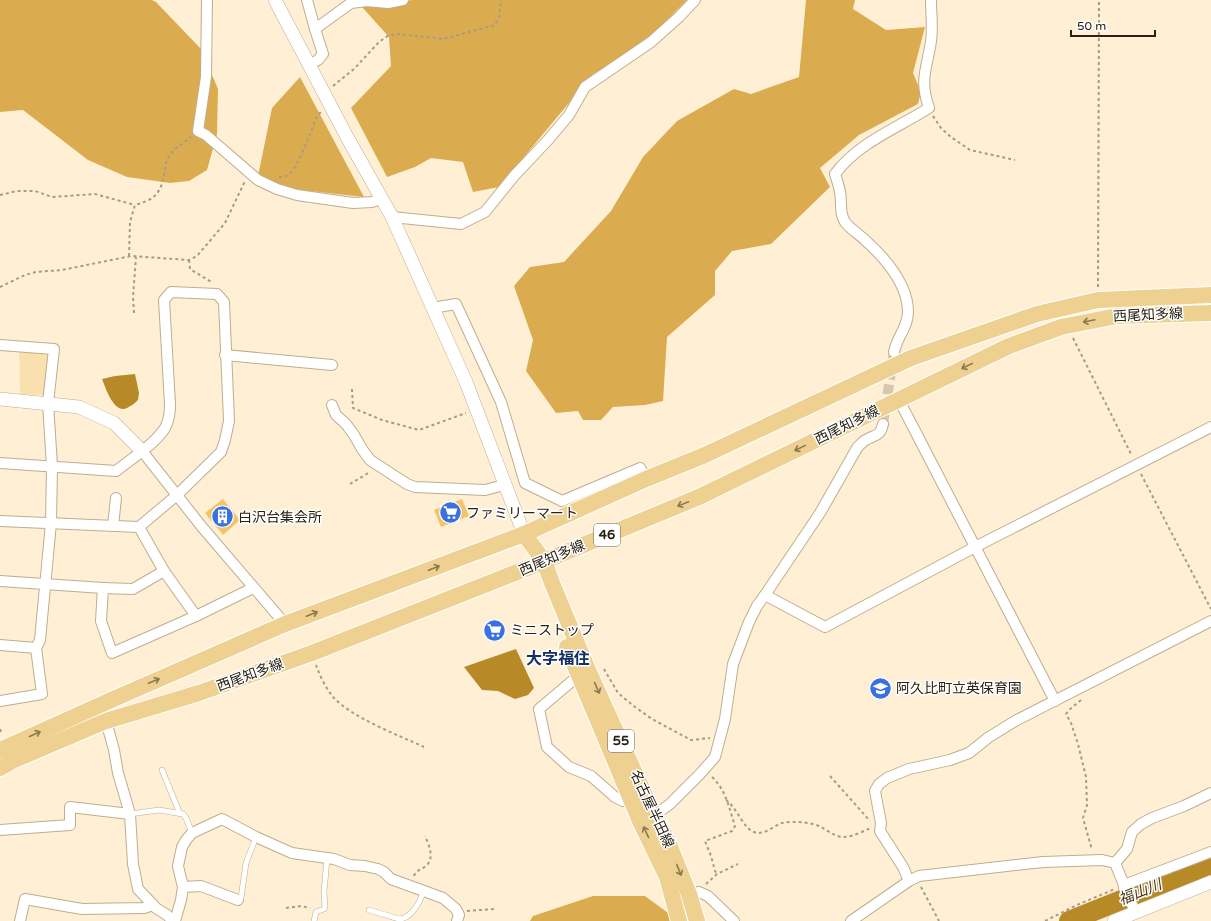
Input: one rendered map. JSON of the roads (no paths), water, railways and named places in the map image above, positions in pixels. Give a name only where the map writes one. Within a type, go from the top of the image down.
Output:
[{"type":"main road","name":"西尾知多線","points":[[0,750],[285,624],[524,534],[646,479],[705,456],[911,358],[1037,314],[1098,300],[1211,295]]},
{"type":"main road","name":"西尾知多線","points":[[0,768],[12,761],[106,721],[199,693],[312,653],[539,563],[699,497],[1009,346],[1061,327],[1117,316],[1211,312]]},
{"type":"main road","name":"名古屋半田線","points":[[524,534],[539,563],[552,583],[584,661],[668,842],[689,894],[697,921]]},
{"type":"main road","name":"名古屋半田線","points":[[539,563],[578,676],[667,878],[679,921]]},
{"type":"street","points":[[207,0],[206,77],[198,131],[206,135],[258,180],[277,189],[297,195],[363,203],[381,199]]},
{"type":"street","points":[[275,0],[323,92],[392,217],[466,382],[504,485],[524,534]]},
{"type":"street","points":[[307,0],[323,54],[318,60],[309,65]]},
{"type":"street","points":[[315,29],[351,3],[367,1],[388,3],[403,0]]},
{"type":"street","points":[[392,217],[461,224],[485,212],[514,176],[569,115],[586,87],[650,42],[679,17],[695,0]]},
{"type":"street","points":[[894,352],[895,345],[908,320],[907,300],[902,287],[890,266],[845,222],[841,213],[840,192],[835,174],[843,163],[884,133],[929,108],[923,85],[932,40],[931,0]]},
{"type":"street","points":[[0,463],[116,471],[142,451],[165,428],[170,412],[164,300],[171,292],[217,294],[224,302],[229,421],[226,440],[221,452],[177,495],[139,527],[0,521]]},
{"type":"street","points":[[432,308],[456,304],[501,402],[525,483],[562,501],[640,468],[646,479]]},
{"type":"street","points":[[0,345],[54,349],[48,403],[52,466],[52,523],[40,640],[36,648],[42,694],[0,701]]},
{"type":"street","points":[[226,355],[332,365]]},
{"type":"street","points":[[0,399],[78,407],[114,423],[142,451],[202,527],[285,624]]},
{"type":"street","points":[[899,400],[1055,701]]},
{"type":"street","points":[[332,405],[336,415],[346,424],[366,456],[407,484],[416,488],[485,490],[504,485]]},
{"type":"street","points":[[655,815],[670,804],[715,757],[725,719],[733,664],[749,622],[757,606],[820,513],[857,448],[865,440],[878,435],[883,424]]},
{"type":"street","points":[[765,595],[825,627],[975,547],[1211,427]]},
{"type":"street","points":[[113,526],[116,498]]},
{"type":"street","points":[[139,527],[164,571],[196,616]]},
{"type":"street","points":[[0,581],[132,589],[164,571]]},
{"type":"street","points":[[103,588],[101,621],[112,653],[196,616],[253,588]]},
{"type":"street","points":[[912,879],[878,829],[881,823],[875,791],[879,784],[887,778],[909,769],[950,760],[969,753],[989,737],[1015,721],[1211,621]]},
{"type":"street","points":[[0,645],[36,648]]},
{"type":"street","points":[[578,676],[539,709],[547,747],[569,767],[591,776],[615,798],[623,801],[632,801]]},
{"type":"street","points":[[106,721],[130,814],[133,864],[138,889],[153,905],[167,915],[172,921],[181,900],[183,887],[178,866],[184,843],[192,833],[222,819],[256,837],[292,853],[334,859],[350,865],[378,869],[384,872],[391,879],[443,898],[456,909],[458,917]]},
{"type":"street","points":[[1115,864],[1126,849],[1132,832],[1141,824],[1211,793]]},
{"type":"street","points":[[0,830],[70,825],[70,807],[130,814]]},
{"type":"street","points":[[1124,887],[1211,852]]},
{"type":"street","points":[[851,921],[912,879],[928,874],[1043,862],[1109,861],[1115,864],[1134,909]]},
{"type":"street","points":[[1114,921],[1134,909],[1211,882]]},
{"type":"street","points":[[183,887],[201,886],[238,900]]},
{"type":"street","points":[[689,894],[703,892],[734,921]]},
{"type":"street","points":[[20,921],[25,899],[82,909],[144,908],[153,905]]},
{"type":"lane","points":[[162,770],[180,814]]},
{"type":"lane","points":[[130,814],[159,810],[183,814],[192,833]]},
{"type":"lane","points":[[238,900],[242,898],[246,863],[256,837]]},
{"type":"lane","points":[[314,921],[316,912],[324,909],[325,907],[324,892],[327,859]]},
{"type":"lane","points":[[369,910],[400,920],[406,917],[415,908],[422,896],[423,891]]},
{"type":"waterway","name":"福山川","points":[[1069,921],[1211,864]]},
{"type":"tunnel","points":[[883,424],[894,352]]},
{"type":"place","name":"ファミリーマート","points":[[451,513]]},
{"type":"place","name":"白沢台集会所","points":[[223,517]]},
{"type":"place","name":"ミニストップ","points":[[495,630]]},
{"type":"place","name":"阿久比町立英保育園","points":[[880,688]]},
{"type":"district","name":"大字福住","points":[[558,659]]}]
